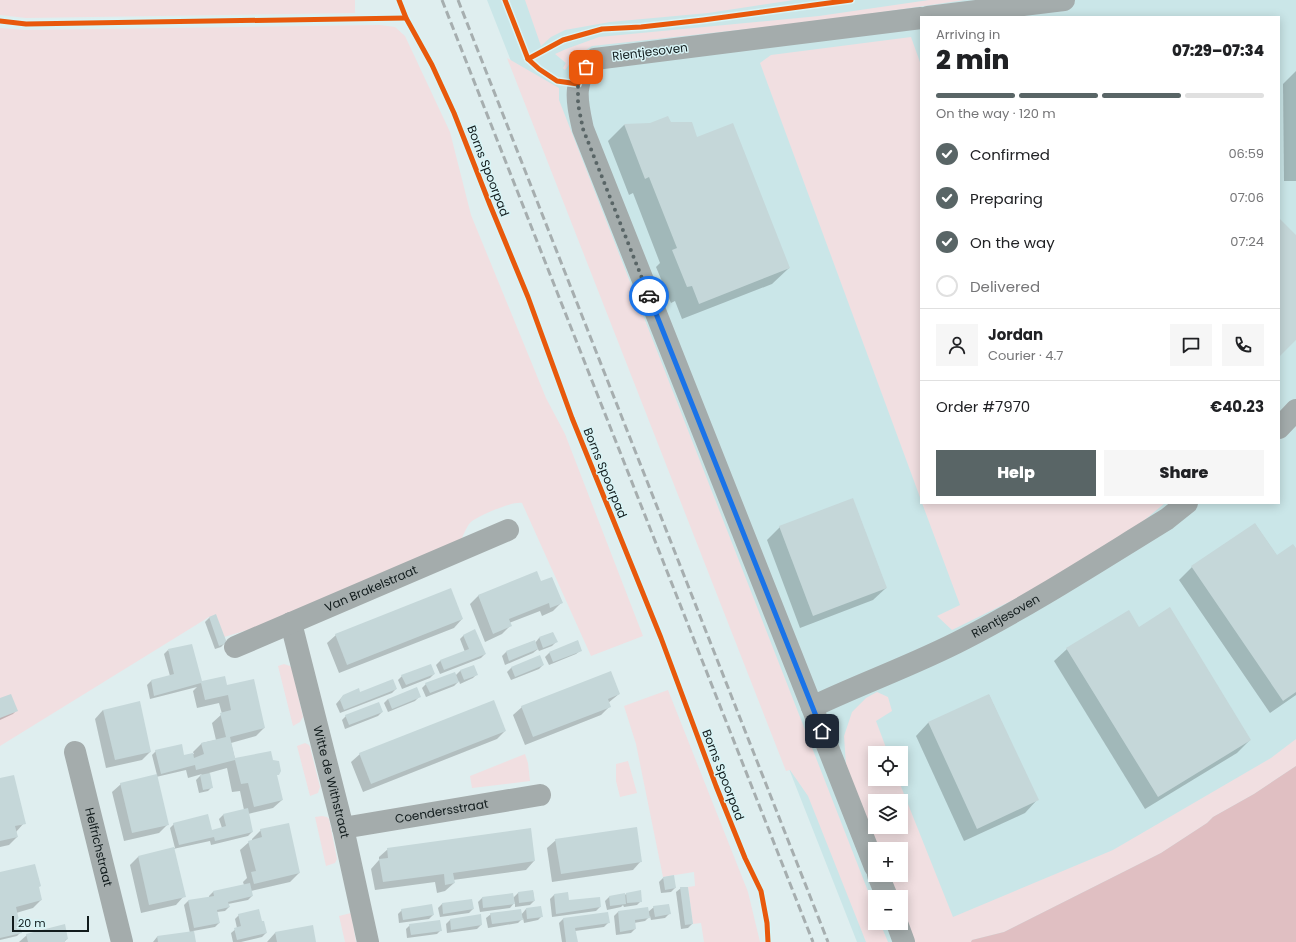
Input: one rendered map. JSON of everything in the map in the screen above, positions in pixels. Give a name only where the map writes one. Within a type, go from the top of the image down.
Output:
[{"type":"street","points":[[936,16],[1064,0]]},
{"type":"street","name":"Rientjesoven","points":[[868,849],[583,129],[578,104],[578,84],[586,67],[595,59],[920,18]]},
{"type":"street","points":[[1280,427],[1296,410]]},
{"type":"street","name":"Rientjesoven","points":[[812,707],[908,666],[963,640],[1015,612],[1167,519],[1186,504]]},
{"type":"street","name":"Van Brakelstraat","points":[[235,647],[508,530]]},
{"type":"street","name":"Witte de Withstraat","points":[[291,623],[344,828],[368,942]]},
{"type":"street","name":"Helfrichstraat","points":[[75,752],[122,942]]},
{"type":"street","name":"Coendersstraat","points":[[344,828],[540,795]]},
{"type":"street","points":[[900,930],[904,942]]},
{"type":"shaded area","points":[[0,0],[355,0],[355,13],[26,18],[0,15]]},
{"type":"shaded area","points":[[487,0],[1296,0],[1296,942],[857,942]]},
{"type":"shaded area","points":[[525,0],[794,0],[708,13],[610,22],[565,30],[551,37],[541,46]]},
{"type":"shaded area","points":[[929,0],[965,0],[821,21],[592,46],[577,56],[565,70],[563,68],[566,63],[555,54],[599,37],[819,16]]},
{"type":"shaded area","points":[[380,25],[395,27],[405,36],[450,132],[471,215],[546,398],[565,434],[643,636],[591,656],[522,503],[511,504],[482,515],[472,521],[467,527],[461,540],[285,619],[224,637],[216,615],[209,617],[0,746],[0,28],[26,30]]},
{"type":"shaded area","points":[[911,37],[920,62],[920,497],[760,63],[771,55]]},
{"type":"shaded area","points":[[507,58],[559,88],[559,100],[868,891],[868,930],[883,930],[888,942],[866,942],[808,796],[790,770],[786,771]]},
{"type":"shaded area","points":[[922,504],[1164,504],[1129,533],[1033,590],[952,630],[937,616],[960,605]]},
{"type":"shaded area","points":[[284,664],[290,666],[292,669],[303,717],[300,722],[293,726],[278,666]]},
{"type":"shaded area","points":[[668,690],[748,892],[760,942],[704,942],[701,923],[693,924],[688,887],[695,886],[694,872],[663,877],[636,744],[624,706]]},
{"type":"shaded area","points":[[877,692],[888,697],[892,711],[876,721],[885,746],[868,746],[868,786],[901,786],[904,794],[868,794],[868,823],[846,765],[844,736],[852,712],[866,698]]},
{"type":"shaded area","points":[[1296,739],[1296,766],[1254,794],[1213,817],[1207,823],[1161,853],[1004,932],[972,940],[971,942],[915,942],[908,924],[908,890],[894,890],[891,882],[908,882],[908,842],[875,842],[872,834],[908,834],[908,804],[953,917],[1113,850],[1271,758]]},
{"type":"shaded area","points":[[305,743],[310,747],[320,787],[318,793],[310,796],[297,746]]},
{"type":"shaded area","points":[[525,754],[528,763],[530,781],[472,788],[470,776]]},
{"type":"shaded area","points":[[628,761],[637,793],[620,797],[616,781],[616,764]]},
{"type":"shaded area","points":[[1296,766],[1296,942],[971,942],[972,940],[1004,932],[1161,853],[1207,823],[1213,817],[1254,794]]},
{"type":"shaded area","points":[[322,816],[329,819],[337,859],[335,863],[326,866],[315,817]]},
{"type":"shaded area","points":[[351,913],[356,942],[345,942],[339,916]]},
{"type":"building","points":[[668,116],[671,122],[692,122],[697,137],[733,123],[790,268],[699,304],[692,286],[687,287],[672,250],[677,248],[649,177],[645,179],[624,124],[650,123]]},
{"type":"building","points":[[1280,219],[1296,235],[1296,340],[1280,356]]},
{"type":"building","points":[[853,498],[887,588],[813,616],[779,526]]},
{"type":"building","points":[[1255,523],[1277,555],[1293,544],[1296,548],[1296,692],[1283,701],[1191,566]]},
{"type":"building","points":[[537,571],[541,581],[552,577],[563,603],[550,608],[549,603],[509,619],[512,626],[493,634],[478,595]]},
{"type":"building","points":[[451,588],[463,619],[347,665],[335,634]]},
{"type":"building","points":[[1170,607],[1251,740],[1158,797],[1066,648],[1129,610],[1139,627]]},
{"type":"building","points":[[216,614],[227,643],[219,646],[209,617]]},
{"type":"building","points":[[475,629],[486,654],[444,670],[440,660],[469,649],[463,635]]},
{"type":"building","points":[[553,632],[558,642],[543,648],[539,637]]},
{"type":"building","points":[[535,640],[538,649],[509,661],[506,651]]},
{"type":"building","points":[[578,640],[582,651],[553,662],[549,652]]},
{"type":"building","points":[[192,644],[202,681],[225,676],[227,685],[254,679],[265,728],[230,737],[235,758],[271,751],[273,760],[279,761],[281,771],[279,775],[277,775],[283,800],[254,807],[248,783],[241,784],[235,760],[196,770],[195,765],[161,774],[155,750],[182,744],[184,755],[193,753],[194,758],[204,754],[201,743],[226,737],[220,713],[231,710],[228,695],[205,700],[201,683],[154,696],[151,680],[174,674],[168,649]]},
{"type":"building","points":[[540,655],[544,665],[515,677],[511,667]]},
{"type":"building","points":[[431,664],[435,674],[406,685],[401,675]]},
{"type":"building","points":[[474,665],[478,675],[464,680],[460,670]]},
{"type":"building","points":[[611,671],[620,694],[608,699],[611,707],[533,737],[521,706]]},
{"type":"building","points":[[455,672],[459,682],[430,693],[425,683]]},
{"type":"building","points":[[393,679],[397,689],[344,710],[340,700],[343,695],[359,688],[360,692]]},
{"type":"building","points":[[417,687],[421,697],[392,709],[388,699]]},
{"type":"building","points":[[11,694],[18,711],[0,718],[0,698]]},
{"type":"building","points":[[989,694],[1039,800],[977,829],[928,722]]},
{"type":"building","points":[[494,700],[506,731],[371,784],[359,753]]},
{"type":"building","points":[[140,701],[151,752],[115,760],[103,710]]},
{"type":"building","points":[[379,702],[383,712],[349,725],[345,715]]},
{"type":"building","points":[[210,773],[213,788],[203,790],[200,775]]},
{"type":"building","points":[[157,774],[169,825],[132,833],[120,783]]},
{"type":"building","points":[[14,775],[26,824],[15,826],[18,837],[0,841],[0,778]]},
{"type":"building","points":[[248,808],[253,832],[215,841],[214,837],[179,845],[173,823],[208,814],[212,830],[226,826],[223,814]]},
{"type":"building","points":[[289,823],[300,873],[254,884],[251,872],[256,871],[248,841],[262,837],[260,829]]},
{"type":"building","points":[[637,827],[642,862],[561,874],[555,839]]},
{"type":"building","points":[[531,828],[535,861],[453,873],[455,883],[445,885],[444,874],[383,882],[379,859],[388,858],[387,848]]},
{"type":"building","points":[[174,847],[186,897],[149,905],[138,856]]},
{"type":"building","points":[[35,864],[41,886],[39,887],[42,900],[16,907],[22,933],[0,938],[0,872]]},
{"type":"building","points":[[674,875],[676,888],[665,890],[663,877]]},
{"type":"building","points":[[250,883],[253,896],[228,902],[230,907],[217,910],[220,923],[194,928],[188,900],[214,896],[213,891]]},
{"type":"building","points":[[680,887],[688,887],[693,924],[685,925]]},
{"type":"building","points":[[533,890],[535,901],[519,903],[518,892]]},
{"type":"building","points":[[641,890],[642,902],[627,903],[626,893]]},
{"type":"building","points":[[568,892],[569,900],[600,897],[601,907],[556,914],[554,894]]},
{"type":"building","points":[[513,893],[515,904],[483,908],[482,897]]},
{"type":"building","points":[[625,893],[626,904],[610,906],[609,896]]},
{"type":"building","points":[[472,899],[474,909],[443,914],[442,903]]},
{"type":"building","points":[[432,904],[434,915],[403,920],[401,909]]},
{"type":"building","points":[[669,904],[671,914],[655,917],[653,906]]},
{"type":"building","points":[[541,906],[543,917],[527,919],[526,908]]},
{"type":"building","points":[[648,907],[650,918],[635,920],[636,929],[620,932],[618,911]]},
{"type":"building","points":[[259,909],[267,933],[237,940],[234,928],[241,926],[238,914]]},
{"type":"building","points":[[521,909],[523,920],[492,924],[490,913]]},
{"type":"building","points":[[608,912],[610,923],[575,928],[578,942],[566,942],[563,918]]},
{"type":"building","points":[[481,914],[482,925],[451,930],[450,919]]},
{"type":"building","points":[[440,920],[442,931],[411,935],[409,924]]},
{"type":"building","points":[[65,924],[68,939],[65,940],[65,942],[28,942],[26,934]]},
{"type":"building","points":[[313,925],[316,942],[277,942],[275,932]]},
{"type":"building","points":[[194,931],[196,942],[158,942],[157,936]]},
{"type":"railway","points":[[442,0],[813,942]]},
{"type":"railway","points":[[458,0],[828,942]]},
{"type":"cycle path","name":"Borns Spoorpad","points":[[399,0],[406,18],[432,65],[454,113],[528,297],[572,418],[661,638],[716,786],[745,858],[761,891],[767,923],[768,942]]},
{"type":"cycle path","points":[[505,0],[528,59],[539,69],[557,81],[578,84]]},
{"type":"cycle path","points":[[528,59],[563,40],[602,29],[641,27],[703,20],[851,0]]},
{"type":"cycle path","points":[[0,21],[26,24],[406,18]]},
{"type":"way so far","points":[[586,67],[578,84],[578,104],[583,129],[649,296]]},
{"type":"route","points":[[649,296],[822,731]]}]
